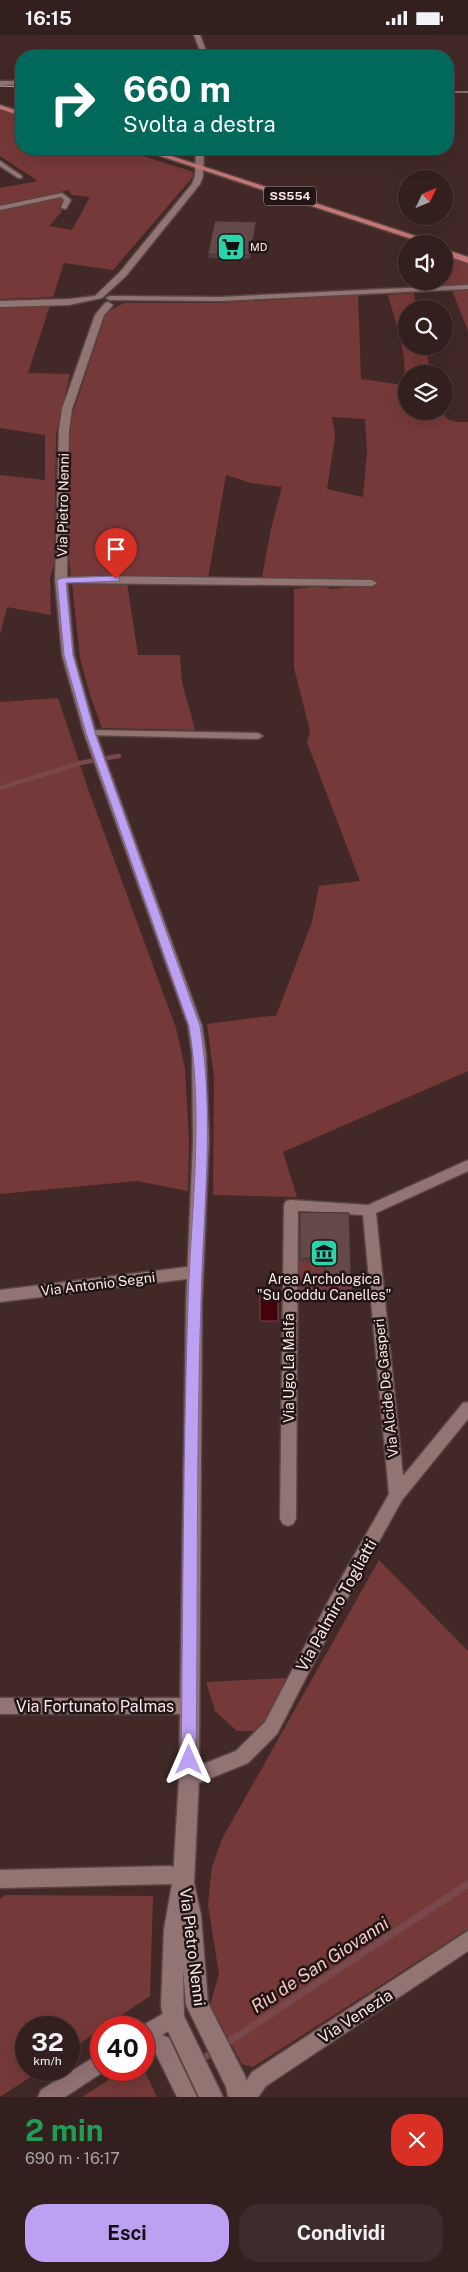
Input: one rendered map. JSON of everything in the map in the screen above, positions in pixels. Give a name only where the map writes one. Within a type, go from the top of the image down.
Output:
[{"type":"main road","points":[[0,103],[15,108]]},
{"type":"main road","points":[[0,107],[15,112]]},
{"type":"main road","name":"SS554","points":[[155,155],[408,235]]},
{"type":"main road","name":"SS554","points":[[199,169],[398,237]]},
{"type":"main road","points":[[453,249],[468,254]]},
{"type":"main road","points":[[453,255],[468,260]]},
{"type":"street","points":[[197,35],[203,50]]},
{"type":"street","points":[[0,83],[15,83]]},
{"type":"street","name":"Via Pietro Nenni","points":[[200,155],[200,176],[196,184],[123,274],[108,286],[96,304],[78,375],[67,409],[65,423],[62,580],[68,655],[90,733],[195,1026],[199,1054],[201,1140],[195,1273],[189,1778],[184,1879],[175,1929],[172,1970],[174,2020],[211,2097]]},
{"type":"street","points":[[0,163],[20,177]]},
{"type":"street","points":[[0,208],[62,195],[68,200],[64,208]]},
{"type":"street","points":[[108,286],[110,301]]},
{"type":"street","points":[[0,304],[69,302],[96,304],[142,299],[220,299],[468,287]]},
{"type":"street","name":"Via Pietro Nenni","points":[[96,304],[110,301]]},
{"type":"street","points":[[62,580],[372,583]]},
{"type":"street","points":[[90,733],[258,736]]},
{"type":"street","points":[[369,1210],[468,1165]]},
{"type":"street","name":"Via Ugo La Malfa","points":[[288,1519],[291,1205],[369,1210]]},
{"type":"street","name":"Via Alcide De Gasperi","points":[[369,1210],[397,1495]]},
{"type":"street","name":"Via Antonio Segni","points":[[0,1296],[195,1273]]},
{"type":"street","name":"Via Palmiro Togliatti","points":[[189,1778],[242,1757],[271,1728],[336,1603],[397,1495],[468,1408]]},
{"type":"street","name":"Via Fortunato Palmas","points":[[0,1706],[189,1706]]},
{"type":"street","points":[[2,1880],[170,1875],[184,1879]]},
{"type":"street","name":"Via Pietro Nenni","points":[[184,1879],[190,1915],[197,2005],[241,2093]]},
{"type":"street","name":"Via Venezia","points":[[241,2093],[259,2079],[468,1940]]},
{"type":"street","points":[[155,2030],[174,2020]]},
{"type":"street","points":[[155,2042],[162,2045],[187,2097]]},
{"type":"street","points":[[48,2097],[90,2069]]},
{"type":"shaded area","points":[[0,109],[15,114],[15,155],[139,155],[191,171],[194,174],[113,270],[64,263],[53,297],[0,299],[0,210],[61,198],[63,200],[59,208],[62,211],[49,226],[72,230],[90,197],[72,195],[68,190],[0,207],[0,188],[38,181],[0,156]]},
{"type":"shaded area","points":[[453,257],[468,263],[468,286],[453,286]]},
{"type":"shaded area","points":[[468,289],[468,331],[452,290]]},
{"type":"shaded area","points":[[414,293],[415,300],[398,300],[398,328],[388,295]]},
{"type":"shaded area","points":[[358,295],[361,379],[398,384],[398,420],[468,422],[468,1071],[283,1152],[297,1197],[213,1195],[214,1077],[207,1024],[276,1016],[312,922],[319,886],[360,881],[307,742],[310,731],[294,668],[294,589],[323,586],[331,589],[372,585],[372,581],[262,577],[271,529],[282,487],[251,483],[226,475],[208,578],[71,576],[69,558],[69,445],[72,416],[105,316],[109,311],[124,303],[218,303]],"holes":[[[332,417],[365,419],[367,452],[363,497],[327,489],[335,436]]]},
{"type":"shaded area","points":[[50,305],[28,373],[70,374],[56,435],[54,564],[50,578],[51,615],[7,607],[0,635],[0,475],[45,480],[45,435],[0,428],[0,306]]},
{"type":"shaded area","points":[[403,355],[427,355],[429,365],[404,365]]},
{"type":"shaded area","points":[[72,583],[127,583],[138,655],[180,655],[182,682],[195,730],[102,728],[90,695],[80,658]]},
{"type":"shaded area","points":[[58,698],[88,789],[176,1028],[185,1068],[189,1140],[188,1191],[137,1181],[0,1194],[0,702]]},
{"type":"shaded area","name":"Area Archologica \"Su Coddu Canelles\"","points":[[297,1214],[348,1215],[352,1292],[297,1291]]},
{"type":"shaded area","points":[[260,1294],[278,1295],[278,1321],[260,1321]]},
{"type":"shaded area","points":[[379,1560],[468,1651],[468,1929],[253,2067],[242,2064],[210,2005],[219,1974],[208,1905],[212,1867],[222,1839]]},
{"type":"shaded area","points":[[286,1678],[266,1722],[257,1730],[250,1731],[237,1731],[215,1711],[206,1682]]},
{"type":"shaded area","points":[[6,1895],[153,1896],[150,1996],[121,2016],[90,2016],[90,2037],[80,2044],[80,2016],[15,2016],[15,2081],[24,2081],[0,2097],[0,1899]]},
{"type":"shaded area","points":[[107,2081],[149,2081],[157,2097],[82,2097]]},
{"type":"building","name":"MD","points":[[215,221],[256,222],[250,255],[208,254]]},
{"type":"building","name":"Area Archologica \"Su Coddu Canelles\"","points":[[300,1212],[349,1213],[351,1281],[325,1280],[325,1259],[300,1258]]},
{"type":"waterway","points":[[0,788],[80,763],[119,756]]},
{"type":"waterway","name":"Riu de San Giovanni","points":[[222,2046],[468,1884]]},
{"type":"waterway","name":"Riu de San Giovanni","points":[[199,2061],[215,2051]]},
{"type":"tram line","points":[[0,86],[15,87]]},
{"type":"tram line","points":[[454,92],[468,92]]},
{"type":"place","name":"MD","points":[[231,247]]},
{"type":"place","name":"Area Archologica \"Su Coddu Canelles\"","points":[[324,1253]]},
{"type":"route","points":[[116,579],[62,580],[68,655],[90,733],[195,1026],[199,1054],[201,1140],[194,1303],[189,1760]]}]
